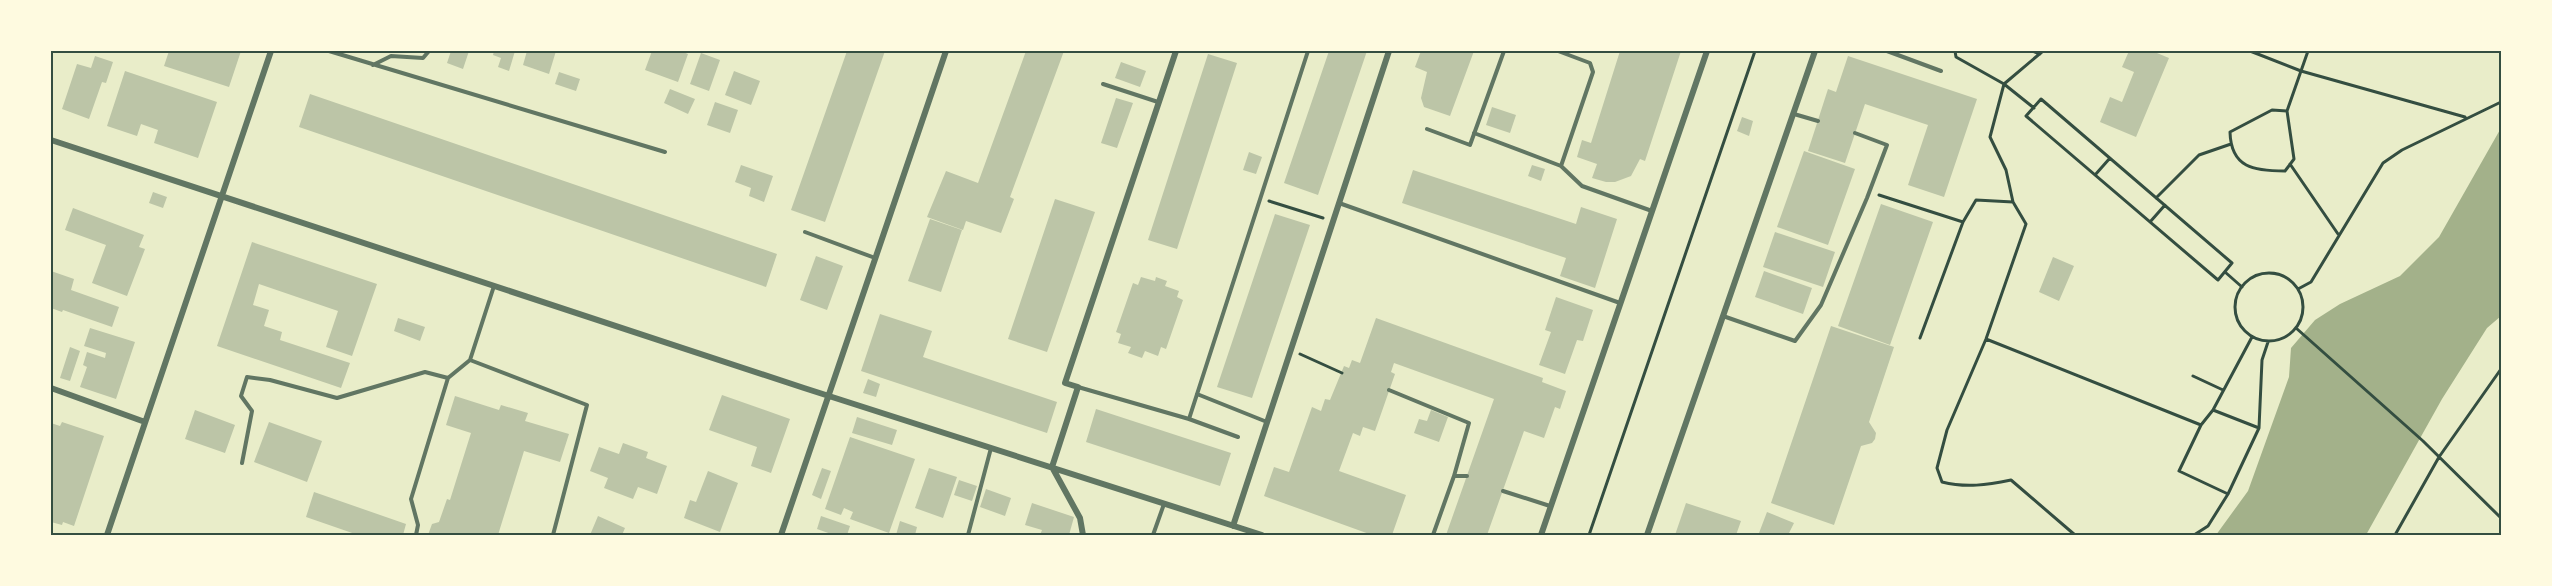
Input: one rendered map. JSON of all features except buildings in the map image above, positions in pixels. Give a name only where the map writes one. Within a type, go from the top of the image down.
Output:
[{"type":"street","points":[[107,535],[271,51]]},
{"type":"street","points":[[781,535],[946,51]]},
{"type":"street","points":[[1083,535],[1080,518],[1052,467],[1078,387],[1065,383],[1176,51]]},
{"type":"street","points":[[1233,526],[1389,51]]},
{"type":"street","points":[[1541,535],[1707,51]]},
{"type":"street","points":[[1647,535],[1815,51]]},
{"type":"street","points":[[51,140],[1233,526],[1246,533],[1262,535]]},
{"type":"street","points":[[51,388],[145,422]]},
{"type":"lane","points":[[329,51],[665,152]]},
{"type":"lane","points":[[373,66],[391,56],[423,58],[429,51]]},
{"type":"lane","points":[[1189,419],[1308,51]]},
{"type":"lane","points":[[1427,129],[1470,145],[1504,51]]},
{"type":"lane","points":[[1558,51],[1590,63],[1593,72],[1561,166]]},
{"type":"lane","points":[[1887,51],[1941,71]]},
{"type":"lane","points":[[1103,84],[1159,103]]},
{"type":"lane","points":[[1794,114],[1818,121]]},
{"type":"lane","points":[[1474,133],[1561,166],[1582,186],[1652,211]]},
{"type":"lane","points":[[1723,316],[1795,341],[1821,305],[1870,192],[1887,146],[1855,133]]},
{"type":"lane","points":[[1339,203],[1621,303]]},
{"type":"lane","points":[[806,232],[875,258]]},
{"type":"lane","points":[[416,535],[418,525],[411,499],[448,378],[470,360],[495,285]]},
{"type":"lane","points":[[470,360],[587,405],[553,535]]},
{"type":"lane","points":[[242,463],[252,411],[241,396],[247,377],[270,380],[336,398],[425,372],[448,378]]},
{"type":"lane","points":[[1078,387],[1189,419],[1238,437]]},
{"type":"lane","points":[[1389,390],[1469,423],[1454,476],[1432,535]]},
{"type":"lane","points":[[1197,394],[1267,422]]},
{"type":"lane","points":[[968,535],[992,448]]},
{"type":"lane","points":[[1454,476],[1467,476]]},
{"type":"lane","points":[[1503,491],[1551,507]]},
{"type":"lane","points":[[1153,535],[1164,504]]},
{"type":"path","points":[[1589,535],[1755,51]]},
{"type":"path","points":[[1955,51],[1956,57],[2004,84],[2034,108]]},
{"type":"path","points":[[2032,51],[2042,53]]},
{"type":"path","points":[[2250,51],[2301,71],[2466,118]]},
{"type":"path","points":[[2287,111],[2272,111],[2230,132],[2236,159],[2247,166],[2267,171],[2285,171],[2294,159],[2287,111],[2308,51]]},
{"type":"path","points":[[2042,53],[2004,84],[1990,137],[2006,170],[2013,202],[2026,224],[1986,339],[1947,430],[1937,468],[1942,482],[1959,486],[1984,485],[2011,480],[2075,535]]},
{"type":"path","points":[[2041,99],[2232,263],[2218,280],[2026,116],[2034,108],[2041,99]]},
{"type":"path","points":[[2298,289],[2311,282],[2383,163],[2466,118],[2501,102]]},
{"type":"path","points":[[2156,198],[2199,155],[2231,144]]},
{"type":"path","points":[[2095,175],[2110,158]]},
{"type":"path","points":[[2290,164],[2338,235]]},
{"type":"path","points":[[1870,192],[1963,222]]},
{"type":"path","points":[[1260,199],[1333,221]]},
{"type":"path","points":[[1920,338],[1963,222],[1976,200],[2013,202]]},
{"type":"path","points":[[2150,222],[2165,205]]},
{"type":"path","points":[[2224,272],[2242,286]]},
{"type":"path","points":[[2271,273],[2286,278],[2298,289],[2303,305],[2301,321],[2297,329],[2283,339],[2268,342],[2252,337],[2240,326],[2235,302],[2242,286],[2254,276],[2271,273]]},
{"type":"path","points":[[2297,329],[2422,441],[2501,518]]},
{"type":"path","points":[[2228,494],[2179,471],[2200,425],[2213,410],[2252,337]]},
{"type":"path","points":[[1986,339],[2200,425]]},
{"type":"path","points":[[2194,535],[2208,526],[2228,494],[2259,428],[2262,360],[2268,342]]},
{"type":"path","points":[[1290,350],[1342,374]]},
{"type":"path","points":[[2396,535],[2439,457],[2501,369]]},
{"type":"path","points":[[2193,376],[2223,390]]},
{"type":"path","points":[[2213,410],[2259,428]]},
{"type":"shaded area","points":[[2501,128],[2501,316],[2487,328],[2442,399],[2366,535],[2216,535],[2248,491],[2289,377],[2291,348],[2315,320],[2340,304],[2400,276],[2439,237]]}]
